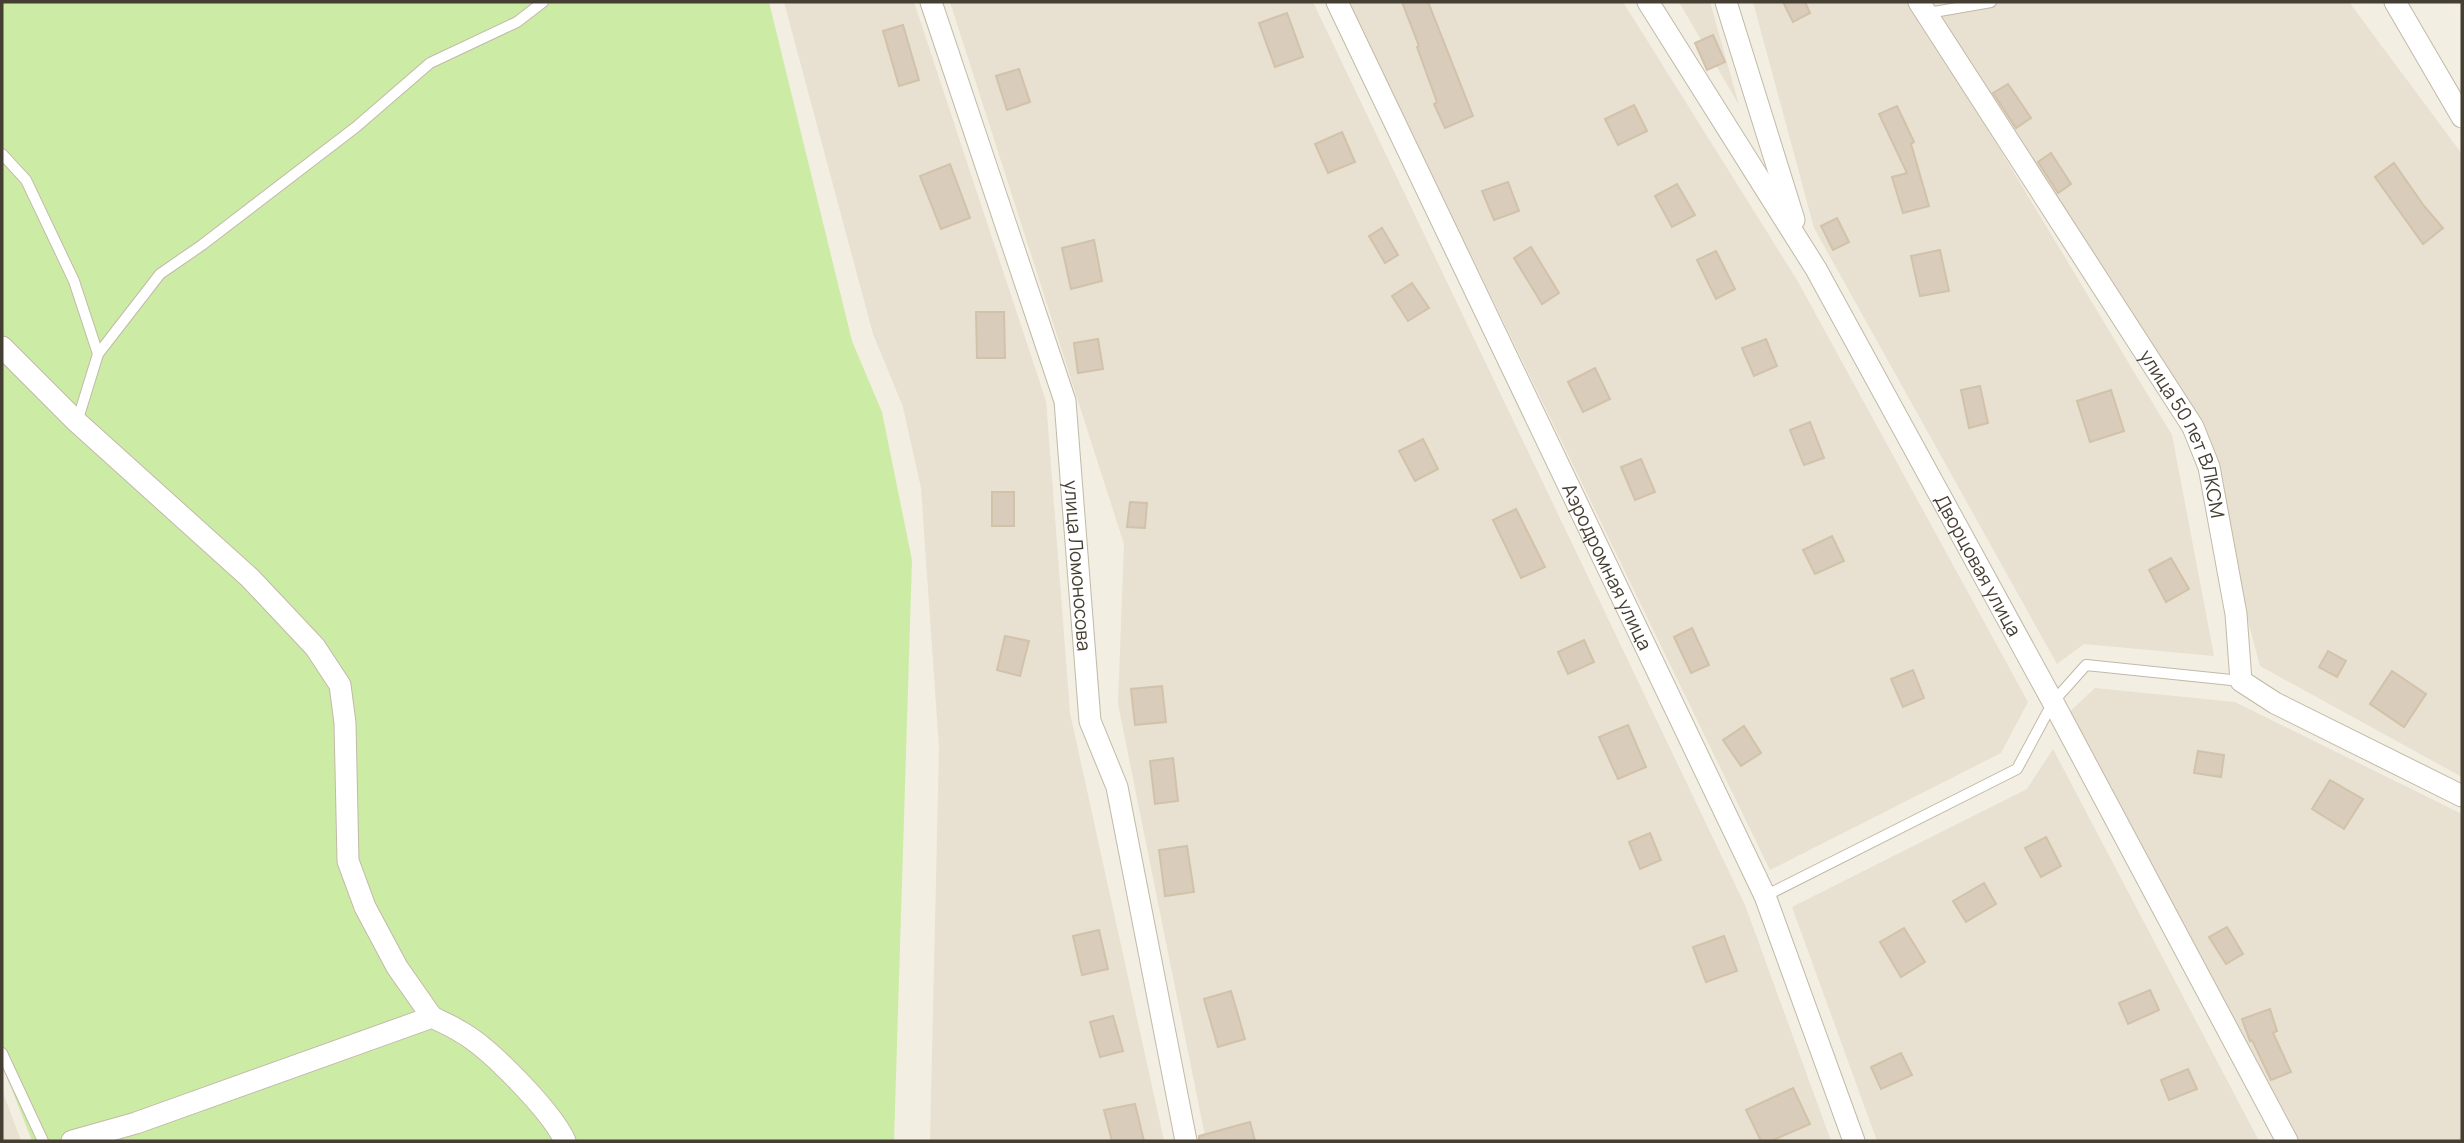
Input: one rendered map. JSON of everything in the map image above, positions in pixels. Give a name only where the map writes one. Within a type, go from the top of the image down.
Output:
[{"type":"street","name":"улица Ломоносова","points":[[931,2],[1065,401],[1090,721],[1117,787],[1186,1141]]},
{"type":"street","name":"Аэродромная улица","points":[[1338,2],[1765,896],[1854,1141]]},
{"type":"street","name":"Дворцовая улица","points":[[1648,2],[1803,249],[2053,702],[2287,1141]]},
{"type":"street","points":[[1726,2],[1803,249]]},
{"type":"street","points":[[2395,2],[2462,117]]},
{"type":"street","name":"улица 50 лет ВЛКСМ","points":[[1924,8],[2193,427],[2209,467],[2236,614],[2241,681]]},
{"type":"street","points":[[2,347],[77,422],[250,578],[315,647],[340,685],[345,723],[348,861],[365,907],[397,967],[432,1017],[463,1033],[504,1067],[559,1128],[565,1141]]},
{"type":"street","points":[[2241,681],[2275,703],[2462,796]]},
{"type":"street","points":[[72,1141],[136,1123],[432,1017]]},
{"type":"lane","points":[[77,422],[98,354],[160,274],[356,127],[430,63],[517,22],[543,2]]},
{"type":"lane","points":[[1924,8],[1991,2]]},
{"type":"lane","points":[[2,154],[26,180],[74,281],[98,354]]},
{"type":"lane","points":[[1765,896],[2017,769],[2053,702],[2086,666],[2241,681]]},
{"type":"lane","points":[[2,1053],[43,1141]]},
{"type":"shaded area","points":[[784,2],[914,2],[1046,401],[1070,713],[1164,1141],[930,1141],[939,748],[921,488],[903,407],[873,334]]},
{"type":"shaded area","points":[[950,2],[1313,2],[1745,905],[1831,1141],[1206,1141],[1118,704],[1124,544]]},
{"type":"shaded area","points":[[1348,2],[1623,2],[1797,280],[2028,702],[2001,753],[1770,870]]},
{"type":"shaded area","points":[[1679,2],[1710,2],[1739,105]]},
{"type":"shaded area","points":[[1753,2],[1911,2],[2172,435],[2214,656],[2084,644],[2057,664],[1814,228]]},
{"type":"shaded area","points":[[1976,2],[2349,2],[2462,154],[2462,777],[2260,666],[2198,433],[1934,19]]},
{"type":"shaded area","points":[[2095,688],[2235,702],[2462,814],[2462,1141],[2293,1141],[2064,717]]},
{"type":"shaded area","points":[[2053,749],[2259,1141],[1877,1141],[1792,907],[2027,789]]},
{"type":"shaded area","points":[[2,1090],[21,1141],[2,1141]]},
{"type":"green space","points":[[2,2],[769,2],[852,341],[882,412],[912,560],[894,1141],[32,1141],[2,1064]]},
{"type":"building","points":[[1402,2],[1428,2],[1473,116],[1445,128],[1434,104],[1437,102]]},
{"type":"building","points":[[1783,2],[1805,2],[1810,13],[1793,22]]},
{"type":"building","points":[[1287,13],[1303,57],[1275,67],[1259,23]]},
{"type":"building","points":[[903,25],[919,80],[899,86],[883,31]]},
{"type":"building","points":[[1713,35],[1725,62],[1707,70],[1695,43]]},
{"type":"building","points":[[1019,69],[1030,102],[1007,110],[996,76]]},
{"type":"building","points":[[2008,84],[2031,118],[2016,128],[1993,93]]},
{"type":"building","points":[[1634,105],[1647,131],[1618,145],[1605,119]]},
{"type":"building","points":[[1897,106],[1914,142],[1911,144],[1929,206],[1903,213],[1892,177],[1907,173],[1879,114]]},
{"type":"building","points":[[1342,132],[1355,162],[1328,173],[1315,144]]},
{"type":"building","points":[[2051,153],[2071,184],[2058,193],[2038,162]]},
{"type":"building","points":[[2394,163],[2443,228],[2423,244],[2375,177]]},
{"type":"building","points":[[950,164],[970,218],[941,229],[920,176]]},
{"type":"building","points":[[1508,182],[1519,211],[1494,220],[1482,191]]},
{"type":"building","points":[[1677,184],[1695,215],[1672,227],[1655,196]]},
{"type":"building","points":[[1837,218],[1849,242],[1833,250],[1821,226]]},
{"type":"building","points":[[1382,228],[1398,255],[1385,263],[1369,236]]},
{"type":"building","points":[[1094,240],[1102,281],[1071,289],[1062,248]]},
{"type":"building","points":[[1531,247],[1559,293],[1542,304],[1514,258]]},
{"type":"building","points":[[1940,250],[1949,291],[1920,296],[1911,256]]},
{"type":"building","points":[[1716,251],[1735,289],[1716,299],[1697,260]]},
{"type":"building","points":[[1412,283],[1429,308],[1408,321],[1392,296]]},
{"type":"building","points":[[976,312],[1004,312],[1005,358],[977,358]]},
{"type":"building","points":[[1098,339],[1103,369],[1078,373],[1074,343]]},
{"type":"building","points":[[1766,339],[1777,366],[1754,376],[1742,348]]},
{"type":"building","points":[[1595,368],[1610,399],[1583,412],[1568,382]]},
{"type":"building","points":[[1980,386],[1988,423],[1969,428],[1961,390]]},
{"type":"building","points":[[2111,390],[2124,431],[2090,442],[2077,401]]},
{"type":"building","points":[[1810,422],[1824,458],[1804,465],[1790,430]]},
{"type":"building","points":[[1423,439],[1438,469],[1415,481],[1399,451]]},
{"type":"building","points":[[1641,459],[1655,492],[1635,500],[1621,467]]},
{"type":"building","points":[[992,492],[1014,492],[1014,526],[992,526]]},
{"type":"building","points":[[1130,502],[1147,503],[1145,528],[1127,527]]},
{"type":"building","points":[[1516,509],[1545,567],[1521,578],[1493,520]]},
{"type":"building","points":[[1832,536],[1844,561],[1815,574],[1803,550]]},
{"type":"building","points":[[2171,558],[2189,589],[2166,602],[2149,570]]},
{"type":"building","points":[[1692,628],[1709,665],[1691,673],[1674,637]]},
{"type":"building","points":[[1005,636],[1029,641],[1020,676],[997,670]]},
{"type":"building","points":[[1584,640],[1594,662],[1568,674],[1558,652]]},
{"type":"building","points":[[2328,651],[2346,661],[2337,677],[2319,667]]},
{"type":"building","points":[[1913,670],[1924,698],[1903,707],[1891,679]]},
{"type":"building","points":[[2392,671],[2426,694],[2404,727],[2370,704]]},
{"type":"building","points":[[1162,686],[1166,722],[1135,725],[1131,689]]},
{"type":"building","points":[[1628,725],[1646,767],[1618,779],[1599,737]]},
{"type":"building","points":[[1744,726],[1761,753],[1741,766],[1723,740]]},
{"type":"building","points":[[2198,751],[2224,755],[2221,777],[2194,773]]},
{"type":"building","points":[[1173,758],[1178,801],[1155,804],[1150,761]]},
{"type":"building","points":[[2330,780],[2363,799],[2344,829],[2312,809]]},
{"type":"building","points":[[1650,833],[1661,860],[1640,869],[1629,842]]},
{"type":"building","points":[[2046,837],[2061,866],[2041,877],[2025,848]]},
{"type":"building","points":[[1187,846],[1194,892],[1165,896],[1159,850]]},
{"type":"building","points":[[1984,883],[1996,904],[1966,922],[1953,901]]},
{"type":"building","points":[[2227,927],[2243,954],[2226,964],[2209,937]]},
{"type":"building","points":[[1904,928],[1925,962],[1901,977],[1880,942]]},
{"type":"building","points":[[1099,930],[1108,969],[1082,975],[1073,936]]},
{"type":"building","points":[[1724,936],[1737,971],[1706,982],[1693,947]]},
{"type":"building","points":[[2150,990],[2159,1010],[2128,1024],[2119,1003]]},
{"type":"building","points":[[1231,991],[1245,1039],[1218,1047],[1204,999]]},
{"type":"building","points":[[2270,1009],[2277,1031],[2273,1033],[2291,1072],[2271,1080],[2252,1040],[2250,1041],[2242,1019]]},
{"type":"building","points":[[1113,1016],[1123,1051],[1100,1057],[1090,1022]]},
{"type":"building","points":[[1901,1053],[1912,1075],[1881,1089],[1871,1067]]},
{"type":"building","points":[[2188,1069],[2197,1089],[2169,1100],[2161,1080]]},
{"type":"building","points":[[1793,1088],[1810,1124],[1771,1141],[1761,1141],[1746,1110]]},
{"type":"building","points":[[1135,1104],[1144,1141],[1112,1141],[1104,1110]]},
{"type":"building","points":[[1250,1122],[1255,1141],[1199,1141],[1199,1136]]}]
